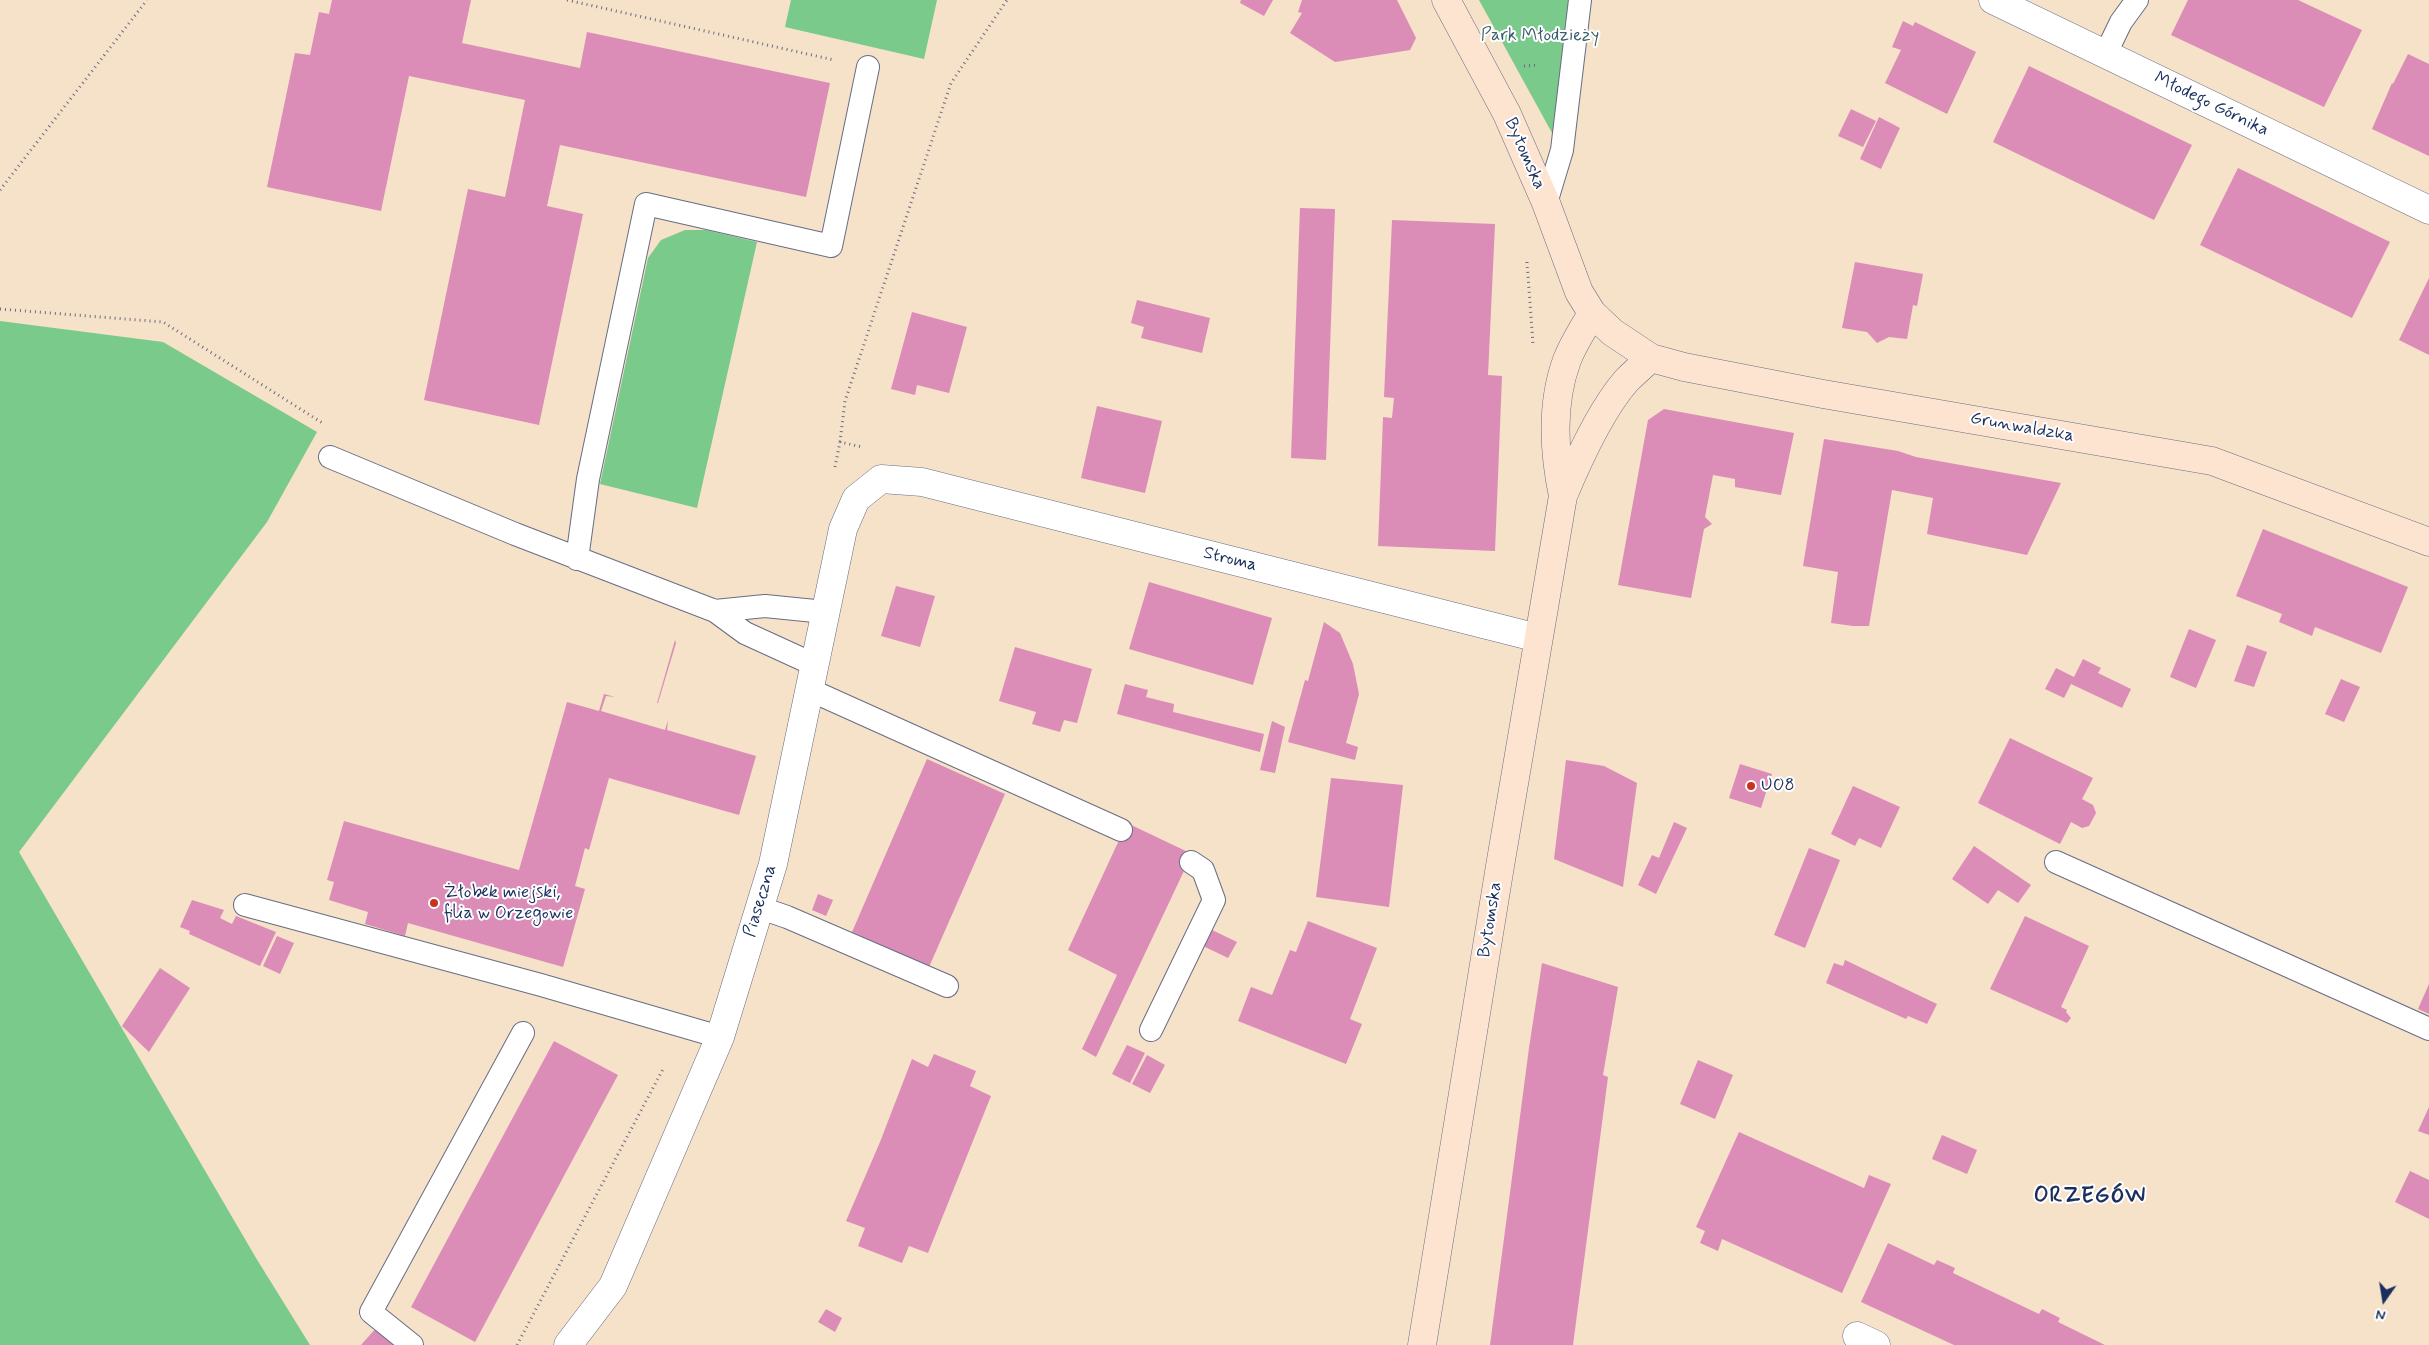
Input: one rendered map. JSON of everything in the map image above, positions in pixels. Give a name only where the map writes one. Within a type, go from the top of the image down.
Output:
[{"type":"street","name":"Bytomska","points":[[1446,0],[1507,114],[1546,203],[1579,292],[1592,313],[1612,332]]},
{"type":"street","name":"Młodego Górnika","points":[[1993,0],[2429,210]]},
{"type":"street","name":"Bytomska","points":[[1563,496],[1556,461],[1557,398],[1567,360],[1592,313]]},
{"type":"street","name":"Grunwaldzka","points":[[1612,332],[1651,358],[1684,368],[1823,394],[2212,460],[2429,542]]},
{"type":"street","name":"Bytomska","points":[[1422,1345],[1563,496],[1579,459],[1616,395],[1626,381],[1651,358]]},
{"type":"street","name":"Piaseczna","points":[[568,1345],[613,1286],[720,1037],[758,907],[773,864],[813,678],[842,529],[856,499],[881,479],[922,482]]},
{"type":"street","name":"Stroma","points":[[922,482],[1538,638]]},
{"type":"lane","points":[[1546,203],[1562,150],[1580,0]]},
{"type":"lane","points":[[2106,53],[2121,22],[2137,0]]},
{"type":"lane","points":[[578,559],[588,479],[646,204],[831,246],[868,67]]},
{"type":"lane","points":[[330,457],[578,559],[715,611],[813,678],[1121,830]]},
{"type":"lane","points":[[715,611],[765,606],[825,612]]},
{"type":"lane","points":[[1151,1030],[1214,900],[1203,870],[1191,862]]},
{"type":"lane","points":[[2056,862],[2429,1029]]},
{"type":"lane","points":[[245,905],[541,985],[720,1037]]},
{"type":"lane","points":[[758,907],[788,917],[947,986]]},
{"type":"lane","points":[[412,1345],[371,1312],[523,1033]]},
{"type":"path","points":[[0,190],[147,0]]},
{"type":"path","points":[[566,0],[868,67]]},
{"type":"path","points":[[840,442],[845,401],[951,83],[1007,0]]},
{"type":"path","points":[[1514,67],[1574,62]]},
{"type":"path","points":[[1527,260],[1533,345]]},
{"type":"path","points":[[0,309],[163,322],[330,428]]},
{"type":"path","points":[[517,1345],[686,1028]]},
{"type":"green space","points":[[791,0],[937,0],[924,59],[785,27]]},
{"type":"green space","name":"Park Młodzieży","points":[[1479,0],[1582,0],[1557,142]]},
{"type":"green space","points":[[685,230],[706,230],[757,242],[697,508],[600,484],[648,258],[661,240]]},
{"type":"green space","points":[[0,321],[163,342],[317,432],[267,522],[19,852],[256,1258],[310,1345],[0,1345]]},
{"type":"building","points":[[332,0],[471,0],[462,43],[580,68],[587,32],[830,83],[806,197],[560,145],[547,206],[583,214],[539,425],[424,400],[468,189],[505,197],[525,100],[409,76],[381,211],[267,187],[295,53],[310,55],[319,12],[329,14]]},
{"type":"building","points":[[1241,0],[1273,0],[1264,16],[1240,3]]},
{"type":"building","points":[[1302,0],[1397,0],[1416,38],[1410,50],[1335,62],[1290,33],[1302,13],[1298,12]]},
{"type":"building","points":[[2188,0],[2298,0],[2362,30],[2324,107],[2171,35]]},
{"type":"building","points":[[1903,21],[1913,26],[1915,22],[1976,52],[1947,114],[1885,83],[1901,50],[1892,47]]},
{"type":"building","points":[[2408,54],[2429,64],[2429,156],[2372,129],[2392,83]]},
{"type":"building","points":[[2029,66],[2192,145],[2154,220],[1993,142]]},
{"type":"building","points":[[1851,109],[1876,121],[1863,147],[1838,136]]},
{"type":"building","points":[[1879,117],[1900,128],[1881,169],[1860,159]]},
{"type":"building","points":[[2238,168],[2390,242],[2352,318],[2200,245]]},
{"type":"building","points":[[1300,208],[1335,209],[1326,460],[1291,458]]},
{"type":"building","points":[[1392,220],[1495,224],[1488,375],[1502,376],[1495,551],[1378,546],[1383,417],[1392,418],[1394,398],[1384,397]]},
{"type":"building","points":[[1855,262],[1923,274],[1917,306],[1913,305],[1907,339],[1889,337],[1877,343],[1867,332],[1842,328]]},
{"type":"building","points":[[2429,278],[2429,355],[2399,340]]},
{"type":"building","points":[[1137,300],[1210,318],[1202,353],[1141,338],[1144,327],[1131,323]]},
{"type":"building","points":[[912,312],[967,327],[949,393],[917,385],[915,395],[891,389]]},
{"type":"building","points":[[1097,406],[1162,421],[1145,493],[1081,478]]},
{"type":"building","points":[[1664,409],[1794,433],[1781,495],[1735,487],[1735,479],[1713,475],[1705,517],[1712,524],[1704,529],[1691,598],[1618,585],[1648,420]]},
{"type":"building","points":[[1824,439],[1898,451],[1916,457],[2061,483],[2027,555],[1927,534],[1933,498],[1892,490],[1869,626],[1831,623],[1838,572],[1803,566]]},
{"type":"building","points":[[2263,529],[2408,587],[2381,653],[2315,627],[2312,636],[2279,622],[2282,614],[2236,596]]},
{"type":"building","points":[[1149,582],[1272,618],[1253,685],[1129,649]]},
{"type":"building","points":[[896,586],[935,596],[920,647],[881,636]]},
{"type":"building","points":[[1324,622],[1340,633],[1353,664],[1359,694],[1346,743],[1358,747],[1355,760],[1288,742],[1305,680],[1308,681]]},
{"type":"building","points":[[2189,629],[2216,640],[2196,688],[2170,677]]},
{"type":"building","points":[[675,640],[676,643],[657,703]]},
{"type":"building","points":[[2247,645],[2267,652],[2254,687],[2234,681]]},
{"type":"building","points":[[1015,647],[1092,669],[1077,723],[1064,720],[1060,732],[1032,724],[1036,712],[999,701]]},
{"type":"building","points":[[2083,659],[2101,668],[2098,673],[2131,689],[2122,708],[2071,684],[2064,698],[2045,689],[2056,668],[2074,677]]},
{"type":"building","points":[[2341,679],[2360,687],[2344,722],[2325,714]]},
{"type":"building","points":[[1125,684],[1148,690],[1146,697],[1174,704],[1173,712],[1264,734],[1260,752],[1117,714]]},
{"type":"building","points":[[604,694],[615,697],[606,696],[601,711],[665,730],[668,720],[667,730],[756,756],[739,815],[609,778],[589,850],[585,848],[575,886],[585,889],[563,967],[408,923],[405,936],[365,924],[368,912],[329,900],[334,882],[327,880],[344,821],[519,870],[567,702],[599,711]]},
{"type":"building","points":[[1272,721],[1285,727],[1275,773],[1260,770]]},
{"type":"building","points":[[2010,738],[2093,778],[2082,799],[2093,805],[2096,813],[2089,826],[2082,828],[2071,822],[2060,844],[1978,803]]},
{"type":"building","points":[[927,759],[1005,794],[929,967],[852,932]]},
{"type":"building","points":[[1566,760],[1604,766],[1637,783],[1623,887],[1554,859]]},
{"type":"building","name":"UO8","points":[[1740,764],[1772,774],[1761,808],[1729,798]]},
{"type":"building","points":[[1331,778],[1403,785],[1389,907],[1316,897]]},
{"type":"building","points":[[1853,786],[1900,807],[1881,848],[1859,838],[1855,846],[1831,834]]},
{"type":"building","points":[[1674,822],[1687,828],[1656,894],[1638,885],[1652,855],[1659,858]]},
{"type":"building","points":[[1127,823],[1192,854],[1096,1057],[1082,1049],[1117,975],[1068,950]]},
{"type":"building","points":[[1974,846],[2031,885],[2018,903],[1998,890],[1988,904],[1952,879]]},
{"type":"building","points":[[1809,848],[1840,860],[1805,948],[1774,935]]},
{"type":"building","points":[[818,894],[833,900],[826,916],[812,910]]},
{"type":"building","points":[[192,900],[224,910],[220,918],[232,924],[236,916],[276,932],[260,966],[189,934],[190,931],[180,927]]},
{"type":"building","points":[[2025,916],[2089,946],[2061,1007],[2067,1010],[2066,1012],[2071,1018],[2067,1023],[1990,989]]},
{"type":"building","points":[[1308,921],[1377,948],[1350,1019],[1362,1024],[1346,1064],[1238,1021],[1251,987],[1272,995],[1290,950],[1296,952]]},
{"type":"building","points":[[1210,929],[1237,942],[1228,958],[1201,945]]},
{"type":"building","points":[[277,936],[294,943],[280,974],[263,966]]},
{"type":"building","points":[[1845,960],[1937,1004],[1927,1024],[1908,1016],[1906,1019],[1826,983],[1834,963],[1843,966]]},
{"type":"building","points":[[1542,963],[1618,987],[1603,1075],[1608,1077],[1573,1345],[1490,1345],[1529,1048]]},
{"type":"building","points":[[160,968],[190,988],[149,1052],[122,1026]]},
{"type":"building","points":[[2429,984],[2429,1014],[2418,1009]]},
{"type":"building","points":[[554,1041],[618,1075],[475,1342],[411,1307]]},
{"type":"building","points":[[1127,1045],[1145,1053],[1130,1083],[1112,1074]]},
{"type":"building","points":[[934,1054],[976,1071],[970,1086],[991,1096],[928,1253],[909,1246],[902,1263],[858,1246],[865,1228],[846,1221],[880,1142],[912,1059],[928,1067]]},
{"type":"building","points":[[1147,1055],[1165,1065],[1150,1093],[1132,1084]]},
{"type":"building","points":[[1698,1060],[1733,1075],[1715,1119],[1680,1104]]},
{"type":"building","points":[[2429,1107],[2429,1135],[2418,1131]]},
{"type":"building","points":[[1739,1132],[1864,1188],[1869,1175],[1891,1184],[1842,1293],[1722,1239],[1718,1251],[1700,1243],[1705,1231],[1696,1227]]},
{"type":"building","points":[[1942,1135],[1977,1150],[1967,1174],[1932,1159]]},
{"type":"building","points":[[2410,1171],[2429,1180],[2429,1219],[2395,1202]]},
{"type":"building","points":[[1888,1243],[1934,1265],[1937,1260],[1955,1268],[1953,1273],[2039,1314],[2042,1309],[2060,1318],[2058,1322],[2105,1345],[1954,1345],[1861,1302]]},
{"type":"building","points":[[826,1309],[842,1318],[835,1332],[818,1322]]},
{"type":"building","points":[[377,1327],[397,1345],[361,1345]]},
{"type":"place","name":"UO8","points":[[1751,786]]},
{"type":"place","name":"Żłobek miejski, filia w Orzegowie","points":[[434,903]]},
{"type":"district","name":"ORZEGÓW","points":[[2090,1197]]}]
